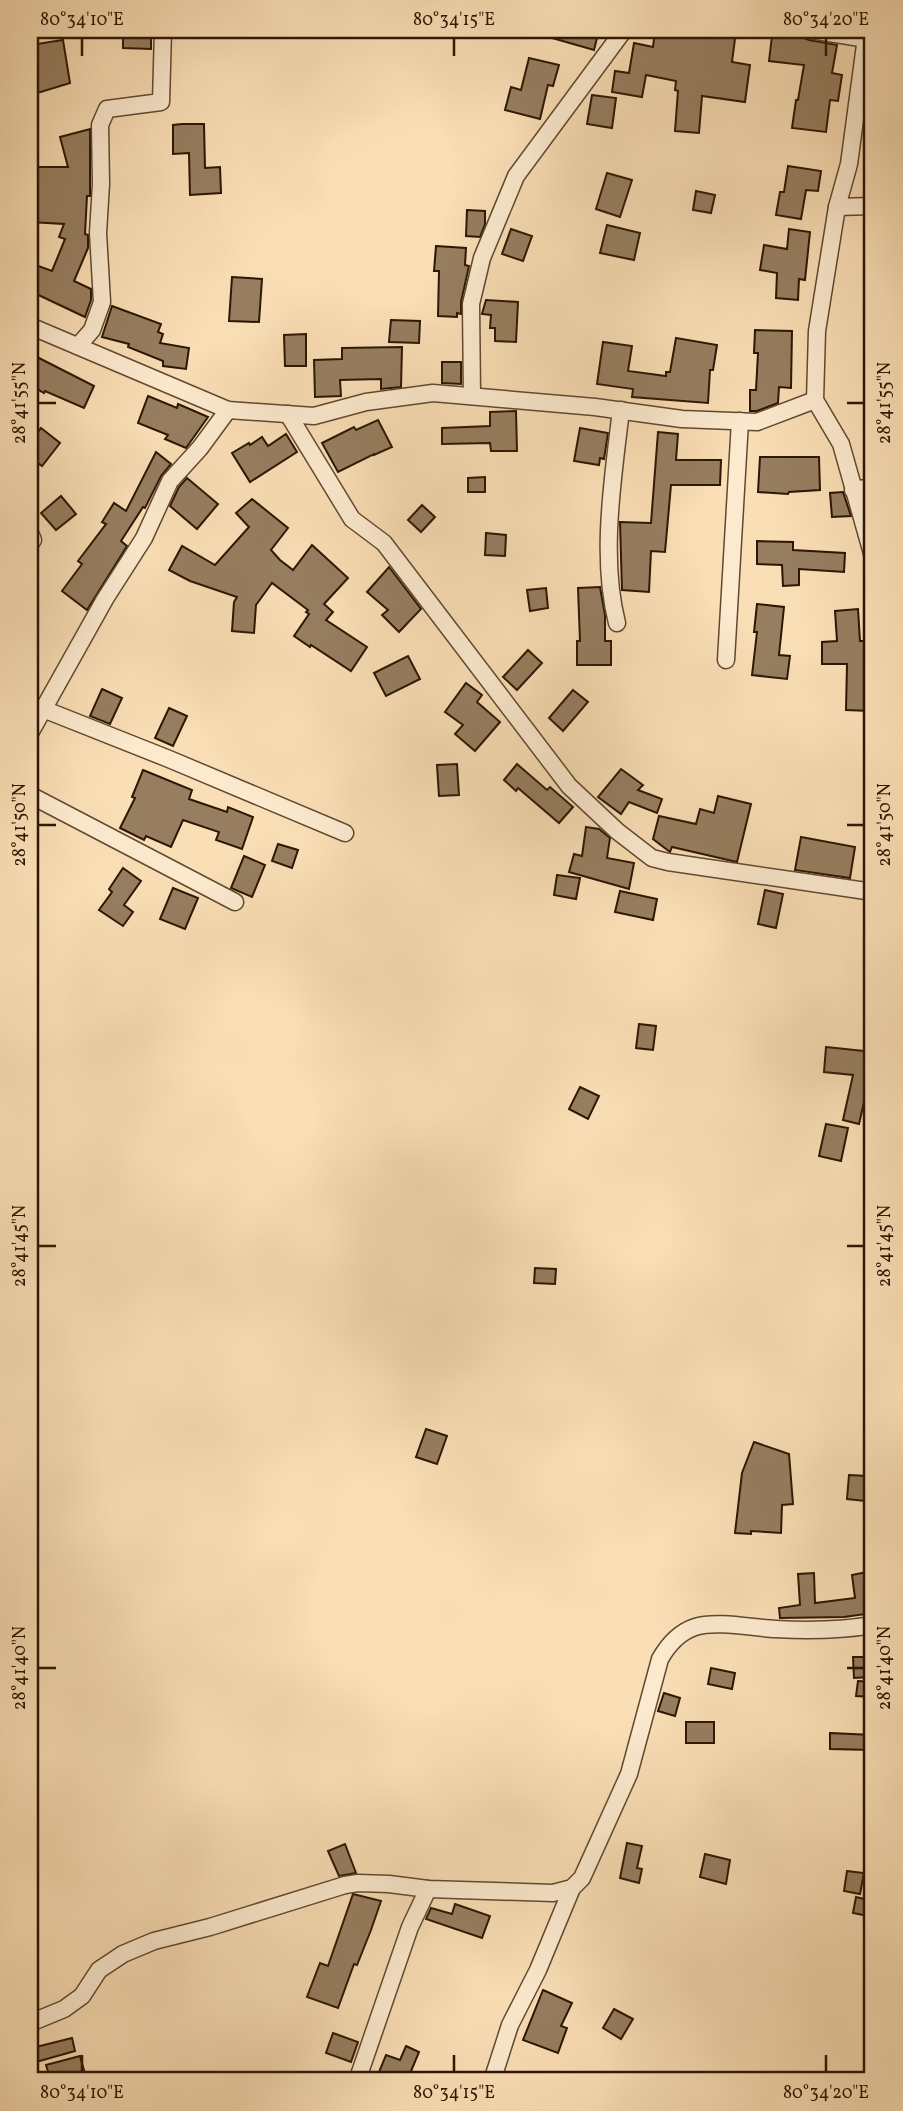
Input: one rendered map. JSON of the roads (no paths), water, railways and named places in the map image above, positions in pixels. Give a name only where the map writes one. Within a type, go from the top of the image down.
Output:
[{"type":"street","points":[[78,346],[92,330],[102,302],[97,233],[101,184],[100,125],[107,109],[161,102],[163,30]]},
{"type":"street","points":[[472,396],[471,304],[482,258],[516,176],[624,30]]},
{"type":"street","points":[[811,30],[869,36],[849,164],[837,207],[817,331],[815,400],[841,444],[873,557]]},
{"type":"street","points":[[837,207],[873,206]]},
{"type":"street","points":[[30,326],[228,410],[314,416],[366,402],[433,393],[621,410],[682,419],[757,422],[815,400]]},
{"type":"street","points":[[30,733],[104,599],[144,538],[170,481],[200,448],[228,410]]},
{"type":"street","points":[[617,623],[611,601],[609,512],[621,410]]},
{"type":"street","points":[[288,414],[352,519],[384,543],[569,786],[617,831],[652,858],[668,862],[873,892]]},
{"type":"street","points":[[726,660],[740,421]]},
{"type":"street","points":[[853,490],[873,488]]},
{"type":"street","points":[[43,709],[345,833]]},
{"type":"street","points":[[30,795],[235,902]]},
{"type":"street","points":[[492,2081],[510,2025],[538,1970],[572,1888],[582,1878],[629,1774],[660,1659],[666,1648],[695,1627],[711,1625],[831,1629],[873,1625]]},
{"type":"street","points":[[30,2023],[64,2009],[82,1996],[99,1970],[123,1954],[154,1941],[210,1927],[345,1885],[389,1884],[428,1889],[553,1893],[572,1888]]},
{"type":"street","points":[[357,2081],[410,1927],[428,1889]]}]
